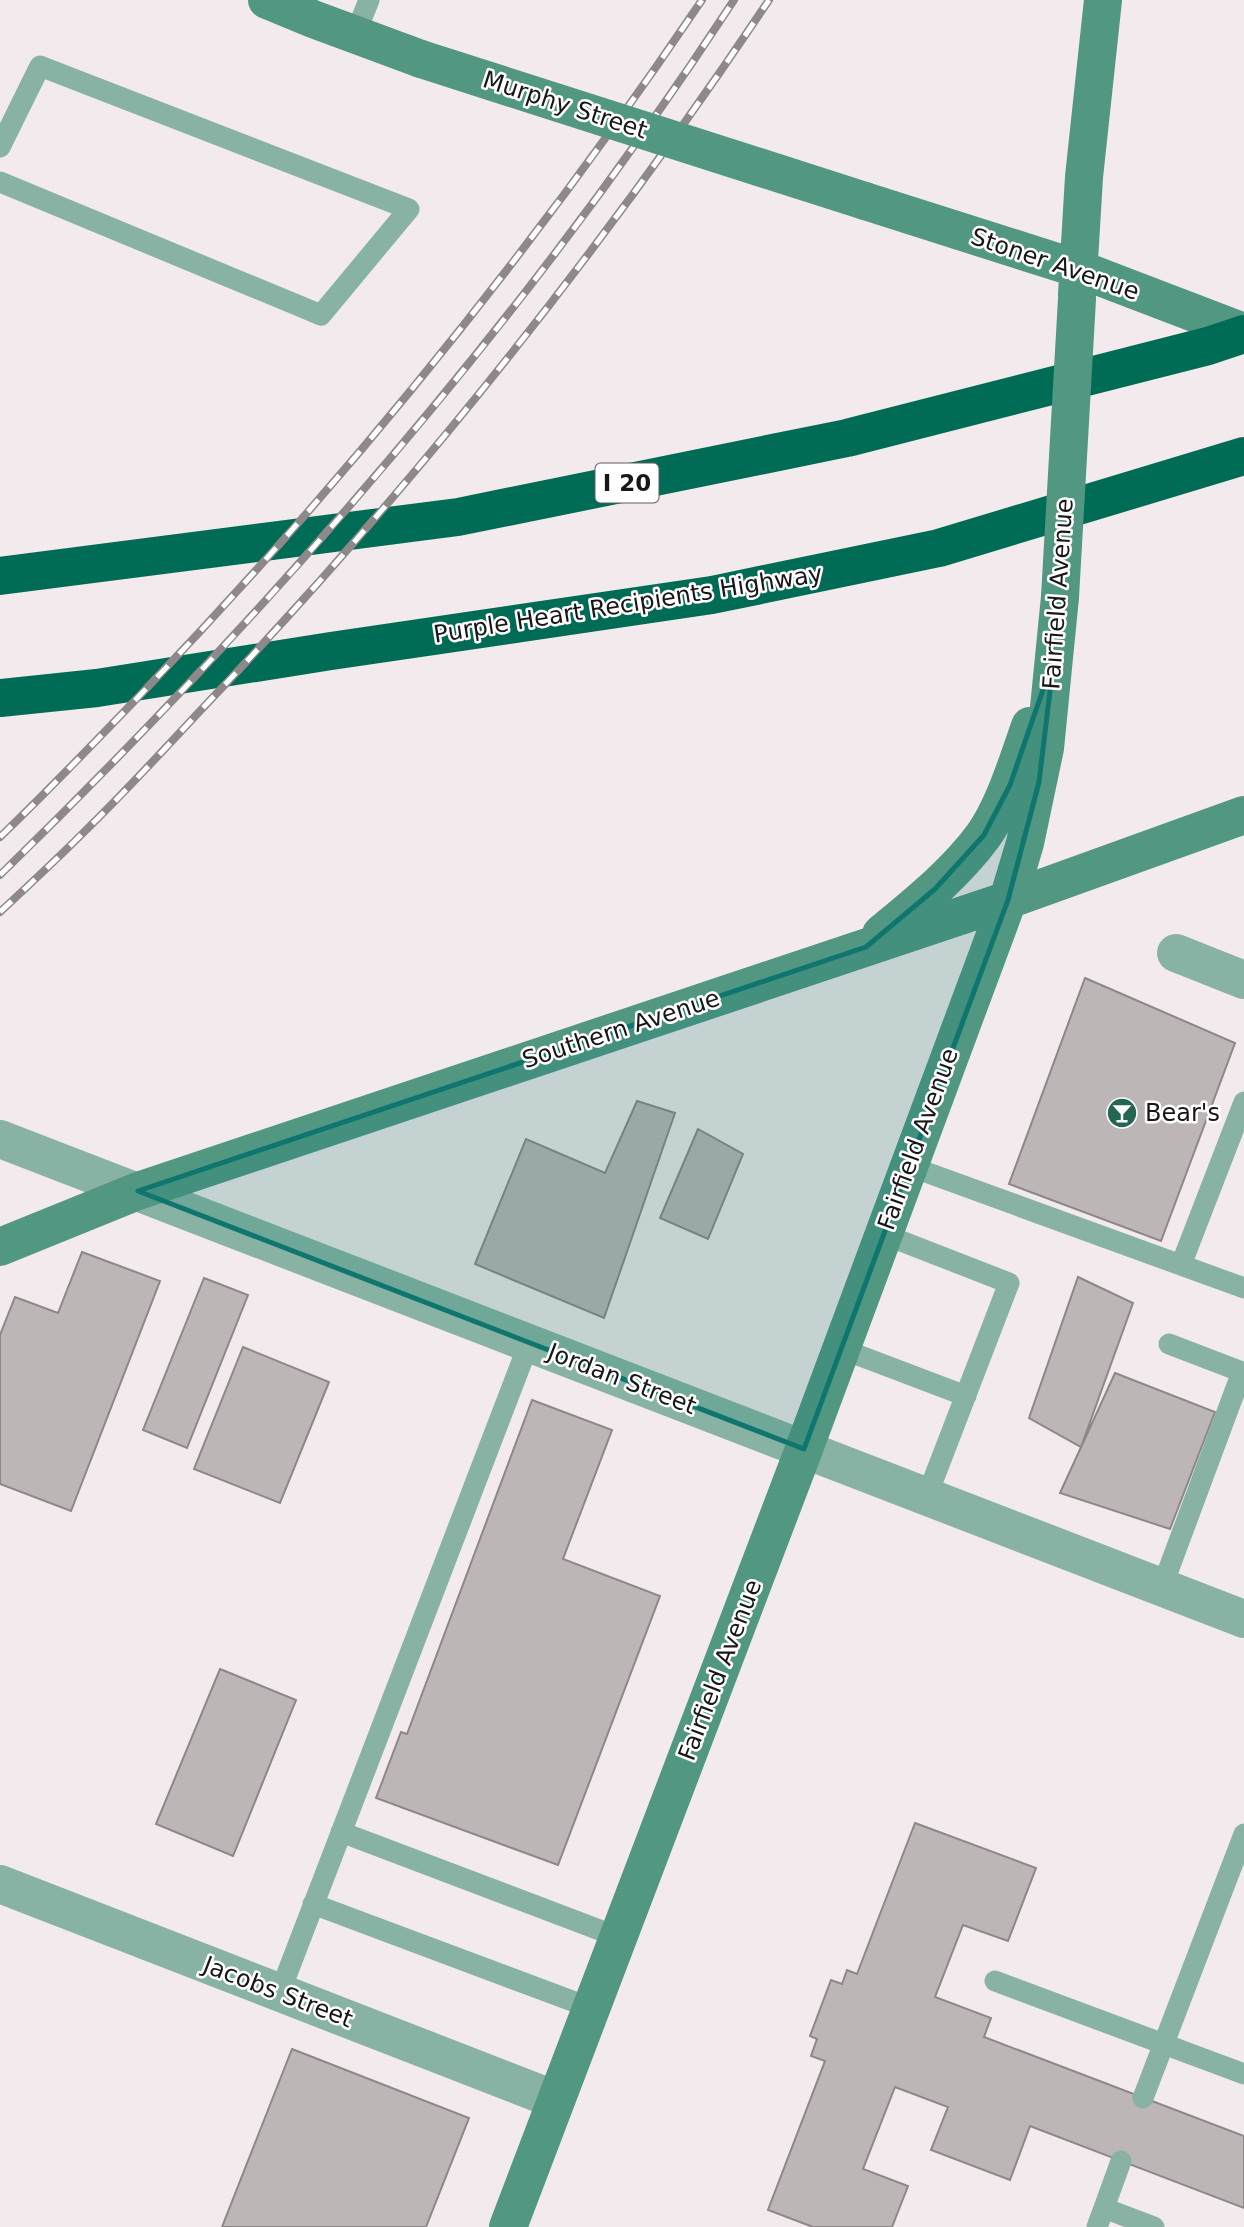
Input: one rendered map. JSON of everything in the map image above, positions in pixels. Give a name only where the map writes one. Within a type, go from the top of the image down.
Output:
[{"type":"highway","name":"I 20","points":[[1,575],[458,517],[847,438],[1208,346],[1244,333]]},
{"type":"highway","name":"Purple Heart Recipients Highway","points":[[0,698],[97,688],[739,590],[939,548],[1244,456]]},
{"type":"highway","points":[[0,707],[97,688]]},
{"type":"street","name":"Murphy Street","points":[[267,0],[421,59],[865,201]]},
{"type":"street","name":"Fairfield Avenue","points":[[508,2227],[842,1349],[1008,900],[1025,843],[1045,748],[1060,597],[1084,177],[1103,0]]},
{"type":"street","name":"Stoner Avenue","points":[[865,201],[1078,284],[1123,286],[1244,333]]},
{"type":"street","points":[[866,947],[935,889],[984,835],[1010,785],[1054,658]]},
{"type":"street","name":"Southern Avenue","points":[[0,1247],[138,1191],[1008,900],[1244,814]]},
{"type":"street","points":[[1176,953],[1244,980]]},
{"type":"street","name":"Jordan Street","points":[[0,1139],[1243,1616]]},
{"type":"street","name":"Jacobs Street","points":[[0,1884],[556,2100]]},
{"type":"lane","points":[[355,35],[369,0]]},
{"type":"lane","points":[[0,147],[40,66],[409,209],[321,315],[0,182]]},
{"type":"lane","points":[[1181,1265],[1244,1102]]},
{"type":"lane","points":[[909,1166],[1244,1288]]},
{"type":"lane","points":[[883,1234],[1009,1283],[927,1496]]},
{"type":"lane","points":[[280,1992],[529,1343]]},
{"type":"lane","points":[[1162,1587],[1242,1372],[1169,1343]]},
{"type":"lane","points":[[842,1349],[966,1396]]},
{"type":"lane","points":[[341,1832],[618,1937]]},
{"type":"lane","points":[[1143,2098],[1244,1834]]},
{"type":"lane","points":[[313,1904],[591,2008]]},
{"type":"lane","points":[[995,1981],[1244,2074]]},
{"type":"lane","points":[[1121,2161],[1100,2218],[1154,2227]]},
{"type":"highlighted area","points":[[1054,658],[1039,782],[1008,900],[804,1449],[138,1191],[866,947],[935,889],[984,835],[1010,785]]},
{"type":"building","name":"Bear's","points":[[1085,978],[1235,1043],[1161,1241],[1009,1184]]},
{"type":"building","points":[[637,1101],[675,1113],[604,1318],[475,1264],[526,1139],[605,1173]]},
{"type":"building","points":[[698,1129],[743,1154],[708,1239],[660,1218]]},
{"type":"building","points":[[82,1252],[160,1281],[71,1511],[0,1484],[0,1335],[15,1297],[58,1313]]},
{"type":"building","points":[[1078,1277],[1133,1303],[1081,1447],[1029,1418]]},
{"type":"building","points":[[204,1278],[248,1295],[187,1448],[143,1430]]},
{"type":"building","points":[[243,1347],[329,1382],[280,1503],[194,1469]]},
{"type":"building","points":[[1115,1373],[1215,1412],[1170,1529],[1060,1493]]},
{"type":"building","points":[[532,1400],[612,1430],[563,1559],[660,1596],[558,1865],[376,1798],[401,1732],[407,1734]]},
{"type":"building","points":[[220,1669],[296,1700],[233,1856],[156,1824]]},
{"type":"building","points":[[915,1823],[1036,1868],[1008,1941],[963,1925],[935,1997],[991,2018],[984,2037],[1244,2136],[1244,2208],[1030,2126],[1010,2180],[931,2150],[948,2107],[895,2087],[863,2169],[908,2186],[892,2227],[813,2227],[768,2210],[825,2061],[811,2056],[817,2039],[810,2036],[831,1980],[842,1984],[847,1970],[857,1974]]},
{"type":"building","points":[[292,2049],[469,2118],[426,2227],[222,2227]]},
{"type":"railway","points":[[0,837],[219,611],[366,444],[506,271],[639,92],[702,0]]},
{"type":"railway","points":[[0,875],[200,671],[297,566],[391,458],[570,234],[654,119],[734,0]]},
{"type":"railway","points":[[0,912],[73,843],[156,758],[277,629],[427,457],[570,278],[705,94],[769,0]]},
{"type":"place","name":"Bear's","points":[[1122,1113]]}]
